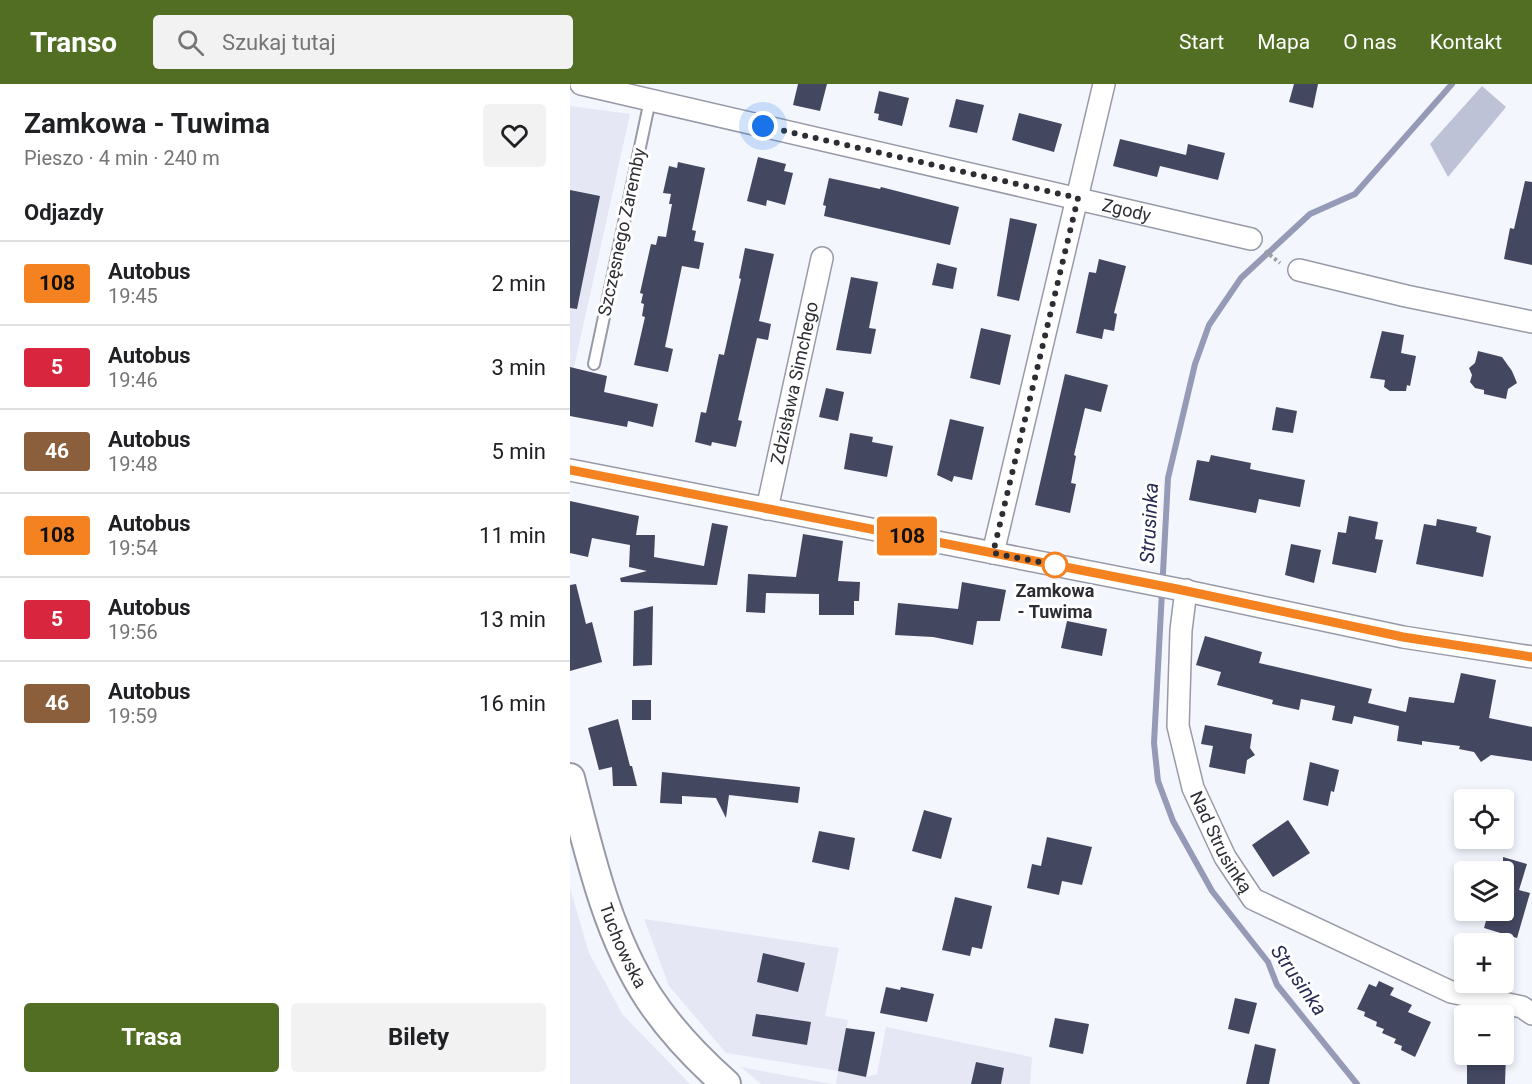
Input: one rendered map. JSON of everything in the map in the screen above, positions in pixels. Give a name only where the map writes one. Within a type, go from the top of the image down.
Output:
[{"type":"street","name":"Zgody","points":[[580,84],[1251,239]]},
{"type":"street","points":[[993,553],[1104,84]]},
{"type":"street","name":"Zdzisława Simchego","points":[[767,509],[822,258]]},
{"type":"street","points":[[1299,270],[1406,296],[1532,322]]},
{"type":"street","points":[[570,470],[1181,590],[1403,637],[1532,657]]},
{"type":"street","name":"Nad Strusinką","points":[[1181,590],[1178,726],[1193,788],[1225,857],[1253,899],[1451,992],[1522,1007],[1532,1014]]},
{"type":"street","name":"Tuchowska","points":[[570,778],[603,900],[635,972],[650,999],[682,1039],[726,1084]]},
{"type":"lane","name":"Szczęsnego Zaremby","points":[[594,364],[650,100]]},
{"type":"shaded area","points":[[1482,86],[1506,107],[1448,177],[1430,144]]},
{"type":"shaded area","points":[[570,106],[630,114],[570,385]]},
{"type":"shaded area","points":[[570,888],[589,953],[623,1015],[690,1084],[570,1084]]},
{"type":"shaded area","points":[[644,919],[839,948],[825,1016],[848,1020],[839,1071],[866,1077],[877,1074],[886,1027],[1032,1057],[1030,1084],[836,1084],[838,1071],[726,1053],[669,986]]},
{"type":"shaded area","points":[[741,1067],[832,1084],[761,1084]]},
{"type":"building","points":[[798,84],[827,84],[820,111],[793,105]]},
{"type":"building","points":[[1294,84],[1318,84],[1313,108],[1289,102]]},
{"type":"building","points":[[879,91],[909,98],[902,126],[878,120],[879,114],[874,113]]},
{"type":"building","points":[[956,99],[984,105],[977,133],[949,127]]},
{"type":"building","points":[[1019,113],[1062,124],[1054,152],[1012,140]]},
{"type":"building","points":[[1120,139],[1186,155],[1188,144],[1225,153],[1218,180],[1160,166],[1157,177],[1113,166]]},
{"type":"building","points":[[758,157],[786,164],[784,171],[793,173],[785,205],[767,200],[766,206],[747,201]]},
{"type":"building","points":[[678,162],[705,168],[692,230],[696,231],[694,241],[704,243],[699,269],[682,266],[665,347],[673,349],[668,372],[634,365],[645,317],[642,316],[643,294],[640,293],[651,244],[656,245],[658,236],[666,237],[672,204],[669,204],[671,194],[663,193],[669,166],[677,168]]},
{"type":"building","points":[[829,178],[880,189],[881,187],[959,207],[950,245],[824,216],[826,206],[823,205]]},
{"type":"building","points":[[1525,181],[1532,182],[1532,265],[1504,259],[1510,228],[1514,229]]},
{"type":"building","points":[[570,190],[600,196],[577,309],[570,308]]},
{"type":"building","points":[[1010,218],[1037,224],[1019,301],[997,296]]},
{"type":"building","points":[[745,248],[774,254],[759,321],[771,324],[768,340],[757,338],[738,420],[742,421],[736,447],[712,442],[711,446],[695,442],[701,412],[706,413],[719,354],[724,355],[741,279],[739,278]]},
{"type":"building","points":[[1099,259],[1126,266],[1114,313],[1117,314],[1114,331],[1104,329],[1102,339],[1076,333],[1089,272],[1096,273]]},
{"type":"building","points":[[937,263],[957,268],[953,289],[932,285]]},
{"type":"building","points":[[851,277],[878,282],[869,328],[876,329],[871,354],[836,350]]},
{"type":"building","points":[[981,328],[1011,335],[1000,385],[970,378]]},
{"type":"building","points":[[1382,331],[1404,335],[1401,353],[1416,356],[1410,386],[1407,385],[1406,391],[1390,391],[1384,387],[1385,380],[1370,378]]},
{"type":"building","points":[[1478,351],[1502,357],[1512,371],[1517,383],[1508,389],[1506,399],[1484,394],[1484,390],[1475,388],[1470,382],[1472,375],[1469,368],[1475,363]]},
{"type":"building","points":[[570,367],[607,376],[604,392],[658,404],[653,427],[628,421],[627,427],[570,416]]},
{"type":"building","points":[[1065,374],[1108,385],[1101,412],[1085,408],[1074,455],[1076,456],[1071,483],[1076,484],[1070,513],[1035,505]]},
{"type":"building","points":[[826,388],[844,392],[838,421],[819,417]]},
{"type":"building","points":[[1276,407],[1297,411],[1293,433],[1272,430]]},
{"type":"building","points":[[950,419],[984,427],[972,480],[954,476],[952,482],[937,475]]},
{"type":"building","points":[[850,433],[873,437],[872,442],[893,446],[887,477],[844,469]]},
{"type":"building","points":[[1211,455],[1251,463],[1250,469],[1305,480],[1300,507],[1259,499],[1256,513],[1189,500],[1197,460],[1209,462]]},
{"type":"building","points":[[570,501],[639,516],[636,535],[655,535],[654,557],[704,566],[712,523],[728,526],[717,585],[621,582],[620,578],[647,571],[629,567],[630,545],[592,538],[588,557],[570,553]]},
{"type":"building","points":[[1349,516],[1378,522],[1375,539],[1383,540],[1376,573],[1332,564],[1338,532],[1346,533]]},
{"type":"building","points":[[1437,519],[1477,527],[1476,532],[1491,536],[1483,577],[1416,564],[1424,524],[1436,526]]},
{"type":"building","points":[[803,534],[843,541],[838,581],[860,582],[859,601],[854,601],[854,615],[819,615],[819,594],[766,593],[765,613],[746,612],[748,574],[796,577]]},
{"type":"building","points":[[1291,544],[1321,550],[1314,583],[1285,575]]},
{"type":"building","points":[[962,582],[1006,590],[1000,621],[977,621],[973,645],[933,637],[895,635],[898,603],[958,609]]},
{"type":"building","points":[[576,584],[586,624],[592,622],[602,662],[570,671],[570,585]]},
{"type":"building","points":[[653,606],[652,665],[633,666],[634,611]]},
{"type":"building","points":[[1067,621],[1107,629],[1102,656],[1061,648]]},
{"type":"building","points":[[1205,636],[1262,652],[1259,663],[1372,689],[1368,703],[1406,712],[1409,697],[1454,703],[1461,673],[1496,680],[1489,718],[1532,727],[1532,761],[1491,755],[1481,762],[1474,752],[1459,749],[1460,746],[1422,741],[1422,745],[1397,741],[1399,726],[1354,716],[1352,724],[1332,720],[1335,706],[1301,699],[1299,710],[1272,704],[1273,700],[1217,685],[1221,672],[1196,665]]},
{"type":"building","points":[[632,700],[651,700],[651,720],[632,720]]},
{"type":"building","points":[[618,719],[637,786],[613,786],[612,767],[599,770],[588,728]]},
{"type":"building","points":[[1205,725],[1252,734],[1250,748],[1255,755],[1247,760],[1245,774],[1209,767],[1213,746],[1201,744]]},
{"type":"building","points":[[1310,762],[1339,770],[1328,806],[1303,800]]},
{"type":"building","points":[[662,772],[800,787],[798,803],[729,795],[726,818],[716,798],[682,796],[682,804],[660,803]]},
{"type":"building","points":[[924,810],[952,818],[941,859],[912,851]]},
{"type":"building","points":[[1288,820],[1310,853],[1273,877],[1252,845]]},
{"type":"building","points":[[819,831],[855,838],[849,870],[812,862]]},
{"type":"building","points":[[1047,837],[1092,847],[1082,885],[1062,881],[1059,895],[1027,888],[1032,864],[1041,866]]},
{"type":"building","points":[[1503,857],[1527,864],[1519,890],[1530,893],[1517,938],[1514,937],[1514,933],[1500,933],[1484,928],[1486,921],[1514,921],[1514,861],[1503,861]]},
{"type":"building","points":[[955,897],[992,906],[982,949],[972,947],[970,956],[942,950]]},
{"type":"building","points":[[763,953],[805,963],[798,992],[757,982]]},
{"type":"building","points":[[1379,981],[1394,988],[1390,995],[1412,1005],[1408,1012],[1431,1022],[1415,1057],[1401,1050],[1402,1046],[1394,1043],[1396,1039],[1382,1033],[1384,1029],[1376,1026],[1377,1022],[1364,1016],[1365,1012],[1357,1009],[1369,984],[1376,987]]},
{"type":"building","points":[[886,987],[900,990],[901,987],[934,994],[927,1022],[880,1013]]},
{"type":"building","points":[[1235,998],[1257,1003],[1249,1034],[1228,1029]]},
{"type":"building","points":[[756,1014],[811,1022],[807,1045],[752,1036]]},
{"type":"building","points":[[1055,1018],[1089,1024],[1083,1054],[1049,1047]]},
{"type":"building","points":[[846,1028],[875,1032],[866,1077],[838,1071]]},
{"type":"building","points":[[1255,1044],[1276,1049],[1269,1084],[1246,1084]]},
{"type":"building","points":[[976,1062],[1004,1068],[1001,1084],[971,1084]]},
{"type":"building","points":[[1467,1065],[1506,1065],[1505,1084],[1467,1084]]},
{"type":"waterway","name":"Strusinka","points":[[1357,1084],[1277,985],[1268,962],[1212,891],[1173,821],[1158,781],[1154,743],[1168,478],[1195,364],[1209,325],[1241,278],[1310,214],[1355,194],[1452,84]]},
{"type":"bus line","name":"108","points":[[570,470],[683,494],[1177,589],[1403,637],[1532,657]]},
{"type":"place","name":"Zamkowa - Tuwima","points":[[1055,565]]},
{"type":"route","points":[[763,126],[1078,198],[993,553],[1055,565]]}]
